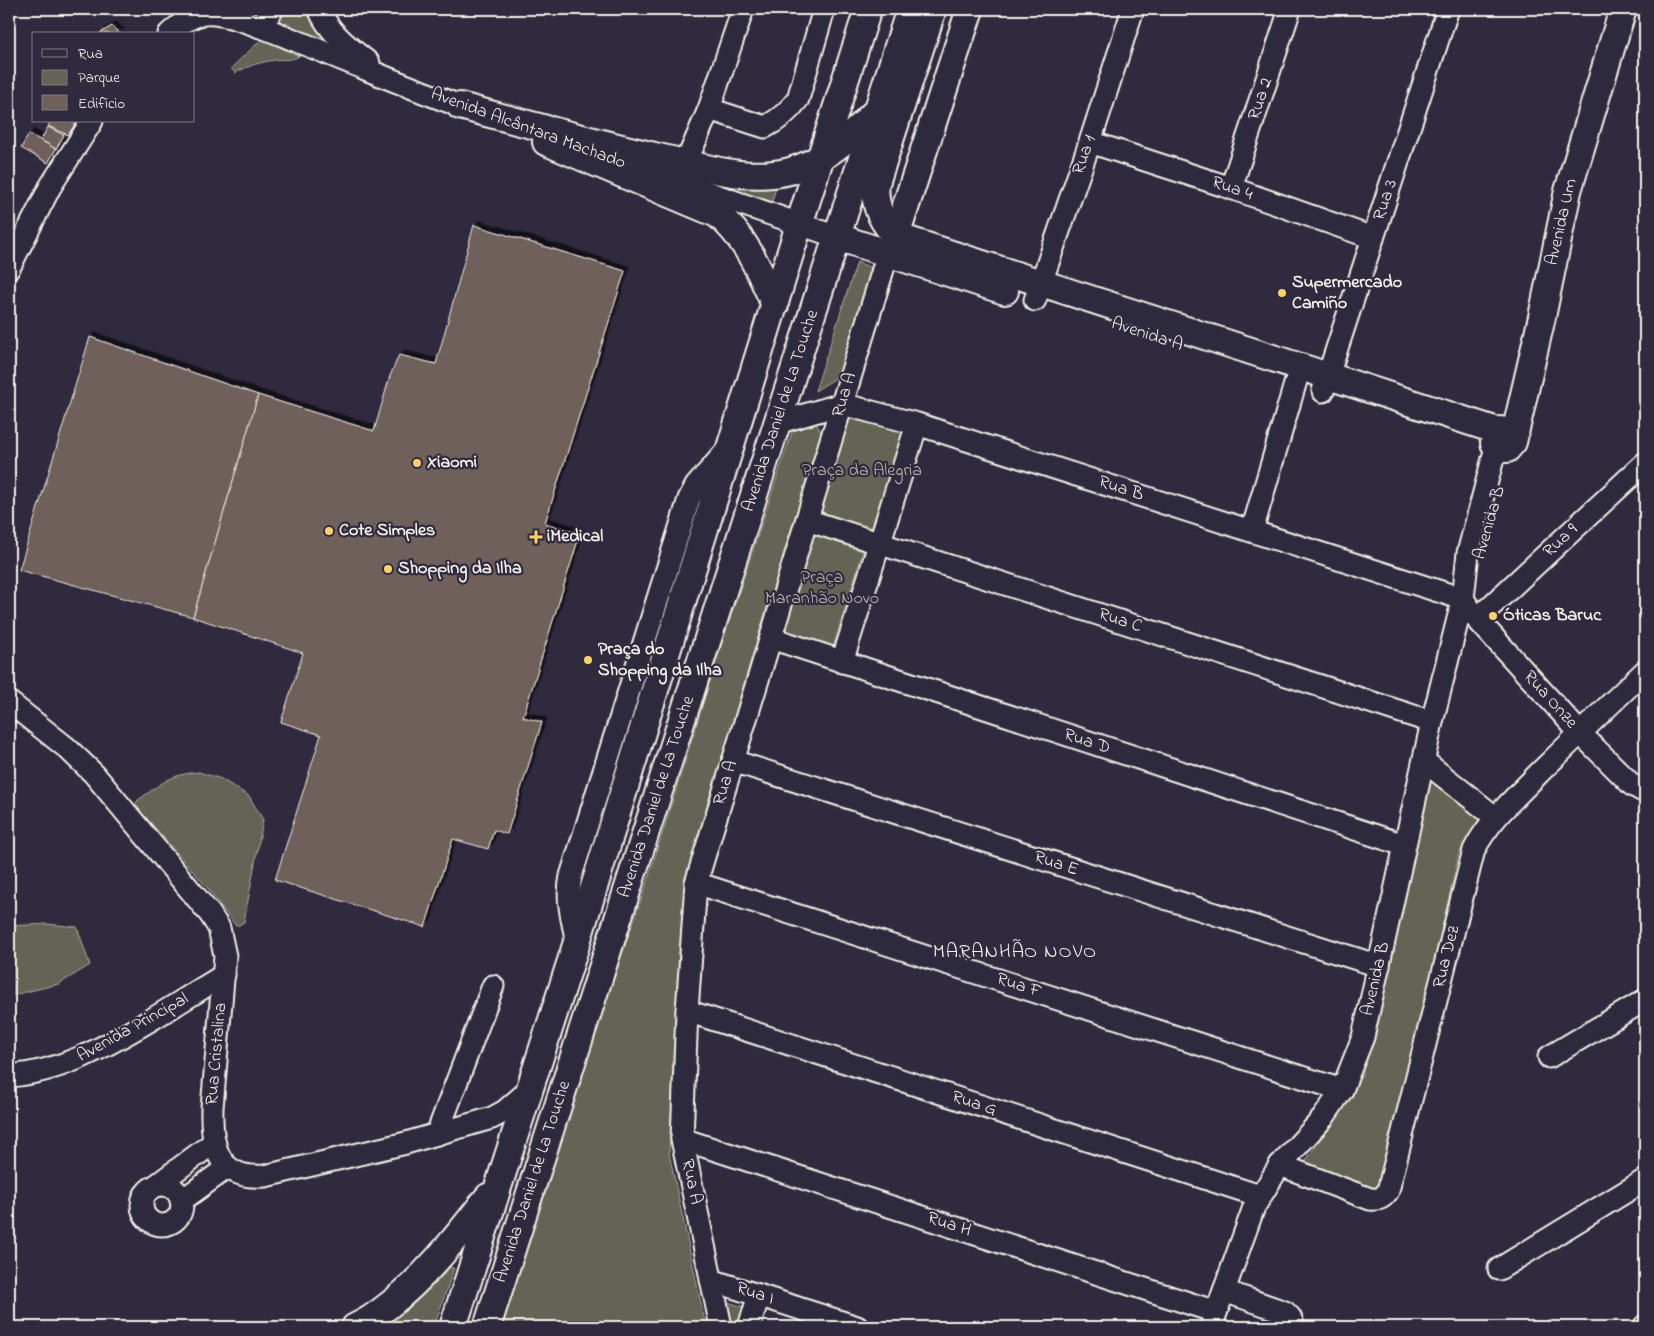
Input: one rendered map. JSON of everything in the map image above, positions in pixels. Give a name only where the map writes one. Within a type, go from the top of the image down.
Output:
[{"type":"main road","name":"Avenida Daniel de La Touche","points":[[453,1327],[577,942],[799,225],[868,9]]},
{"type":"main road","name":"Avenida Daniel de La Touche","points":[[487,1327],[910,9]]},
{"type":"main road","points":[[892,245],[877,205],[875,188],[878,173],[933,9]]},
{"type":"main road","name":"Rua A","points":[[892,245],[970,9]]},
{"type":"main road","name":"Avenida Um","points":[[1503,440],[1558,190],[1614,9]]},
{"type":"main road","name":"Avenida Um","points":[[1503,440],[1542,317],[1568,191],[1623,9]]},
{"type":"main road","points":[[460,106],[618,148],[731,172],[764,174],[794,170],[820,158],[847,139],[877,110]]},
{"type":"main road","points":[[460,106],[717,214],[733,228],[747,248],[775,305]]},
{"type":"main road","points":[[837,237],[878,173]]},
{"type":"main road","name":"Avenida A","points":[[837,237],[892,245],[1503,440]]},
{"type":"main road","points":[[355,1327],[381,1311],[420,1278],[444,1252],[498,1185]]},
{"type":"street","points":[[172,32],[186,21],[204,14],[215,14],[260,27],[273,9]]},
{"type":"street","points":[[319,9],[329,27],[340,39],[372,66],[394,80]]},
{"type":"street","points":[[686,163],[709,110],[743,9]]},
{"type":"street","points":[[709,110],[765,127],[772,124],[793,106],[798,99],[824,9]]},
{"type":"street","name":"Rua 1","points":[[1038,292],[1090,142],[1133,9]]},
{"type":"street","name":"Rua 2","points":[[1231,188],[1290,9]]},
{"type":"street","name":"Rua 3","points":[[1325,384],[1448,9]]},
{"type":"street","name":"Avenida Alcântara Machado","points":[[260,27],[460,106],[799,225]]},
{"type":"street","points":[[9,268],[50,187],[91,122]]},
{"type":"street","name":"Rua 4","points":[[1090,142],[1231,188],[1373,238]]},
{"type":"street","name":"Avenida A","points":[[799,225],[837,237]]},
{"type":"street","name":"Rua A","points":[[720,1327],[682,1139],[687,1011],[696,883],[892,245]]},
{"type":"street","points":[[1252,531],[1297,374]]},
{"type":"street","points":[[777,423],[842,404]]},
{"type":"street","name":"Rua B","points":[[842,404],[917,424],[1463,599]]},
{"type":"street","points":[[842,662],[917,424]]},
{"type":"street","name":"Avenida B","points":[[1214,1320],[1254,1207],[1280,1165],[1323,1118],[1342,1090],[1363,1037],[1432,722],[1463,599],[1468,553],[1503,440]]},
{"type":"street","name":"Rua 9","points":[[1477,619],[1645,463]]},
{"type":"street","name":"Rua C","points":[[807,520],[880,542],[1432,722]]},
{"type":"street","name":"Rua Onze","points":[[1463,599],[1477,619],[1580,733],[1632,785],[1645,792]]},
{"type":"street","name":"Rua D","points":[[771,638],[1404,845]]},
{"type":"street","name":"Rua Dez","points":[[1280,1165],[1370,1198],[1378,1200],[1384,1197],[1388,1191],[1474,850],[1495,817],[1645,671]]},
{"type":"street","name":"Rua Cristalina","points":[[9,702],[67,748],[94,774],[210,914],[219,928],[225,956],[212,1108],[213,1143],[218,1155],[228,1168]]},
{"type":"street","name":"Rua E","points":[[733,761],[1379,966]]},
{"type":"street","points":[[1424,761],[1495,817]]},
{"type":"street","name":"Rua F","points":[[696,883],[1342,1090]]},
{"type":"street","name":"Avenida Principal","points":[[9,1076],[42,1072],[111,1044],[224,975]]},
{"type":"street","points":[[437,1134],[493,986]]},
{"type":"street","points":[[1549,1058],[1645,1000]]},
{"type":"street","name":"Rua G","points":[[687,1011],[1260,1196]]},
{"type":"street","points":[[181,1200],[228,1168],[242,1176],[265,1176],[406,1143],[492,1118],[505,1111],[528,1091]]},
{"type":"street","name":"Rua H","points":[[682,1139],[1214,1320]]},
{"type":"street","points":[[154,1187],[168,1186],[174,1189],[181,1200],[182,1208],[175,1220],[163,1225],[155,1224],[145,1216],[142,1203],[144,1196],[154,1187],[213,1143]]},
{"type":"street","points":[[1499,1269],[1645,1180]]},
{"type":"street","name":"Rua I","points":[[711,1280],[857,1327]]},
{"type":"street","points":[[1224,1291],[1285,1312],[1290,1317],[1294,1327]]},
{"type":"street","points":[[748,1327],[759,1295]]},
{"type":"green space","points":[[284,9],[307,9],[325,42],[275,22]]},
{"type":"green space","points":[[262,39],[299,56],[259,63],[235,73],[231,68]]},
{"type":"green space","points":[[741,187],[776,188],[770,208],[738,194]]},
{"type":"green space","points":[[857,262],[877,270],[844,373],[815,391]]},
{"type":"green space","name":"Praça da Alegria","points":[[850,412],[905,428],[873,530],[819,513]]},
{"type":"green space","points":[[814,422],[821,433],[752,656],[686,887],[669,1153],[706,1327],[494,1327],[648,879],[721,646],[792,432],[800,424]]},
{"type":"green space","name":"Praça Maranhão Novo","points":[[810,529],[865,545],[833,647],[779,631]]},
{"type":"green space","points":[[199,772],[221,779],[249,796],[263,820],[244,922],[239,925],[235,925],[206,886],[135,805],[138,800],[166,781],[180,775]]},
{"type":"green space","points":[[1431,776],[1483,817],[1459,854],[1380,1197],[1303,1165],[1362,1075]]},
{"type":"green space","points":[[47,924],[77,927],[90,965],[59,984],[9,996],[9,926]]},
{"type":"green space","points":[[440,1267],[454,1268],[434,1327],[372,1327]]},
{"type":"green space","points":[[724,1301],[744,1307],[737,1327],[730,1327]]},
{"type":"building","points":[[112,26],[118,32],[102,32]]},
{"type":"building","points":[[50,122],[76,122],[68,135],[48,126]]},
{"type":"building","points":[[48,127],[64,135],[56,149],[41,140]]},
{"type":"building","points":[[29,134],[56,149],[48,163],[21,148]]},
{"type":"building","name":"Shopping da Ilha","points":[[474,225],[625,271],[545,523],[580,534],[523,717],[542,722],[507,834],[494,830],[488,849],[453,839],[425,927],[275,880],[321,735],[281,722],[303,653],[193,617],[258,395],[374,431],[390,376],[399,355],[436,364]]},
{"type":"building","points":[[90,337],[258,395],[193,617],[19,570]]},
{"type":"place","name":"Supermercado Camiño","points":[[1282,293]]},
{"type":"place","name":"Xiaomi","points":[[417,463]]},
{"type":"place","name":"Cote Simples","points":[[329,531]]},
{"type":"place","name":"iMedical","points":[[536,537]]},
{"type":"place","name":"Shopping da Ilha","points":[[388,569]]},
{"type":"place","name":"Óticas Baruc","points":[[1493,616]]},
{"type":"place","name":"Praça do Shopping da Ilha","points":[[588,660]]},
{"type":"district","name":"MARANHÃO NOVO","points":[[1015,952]]}]
